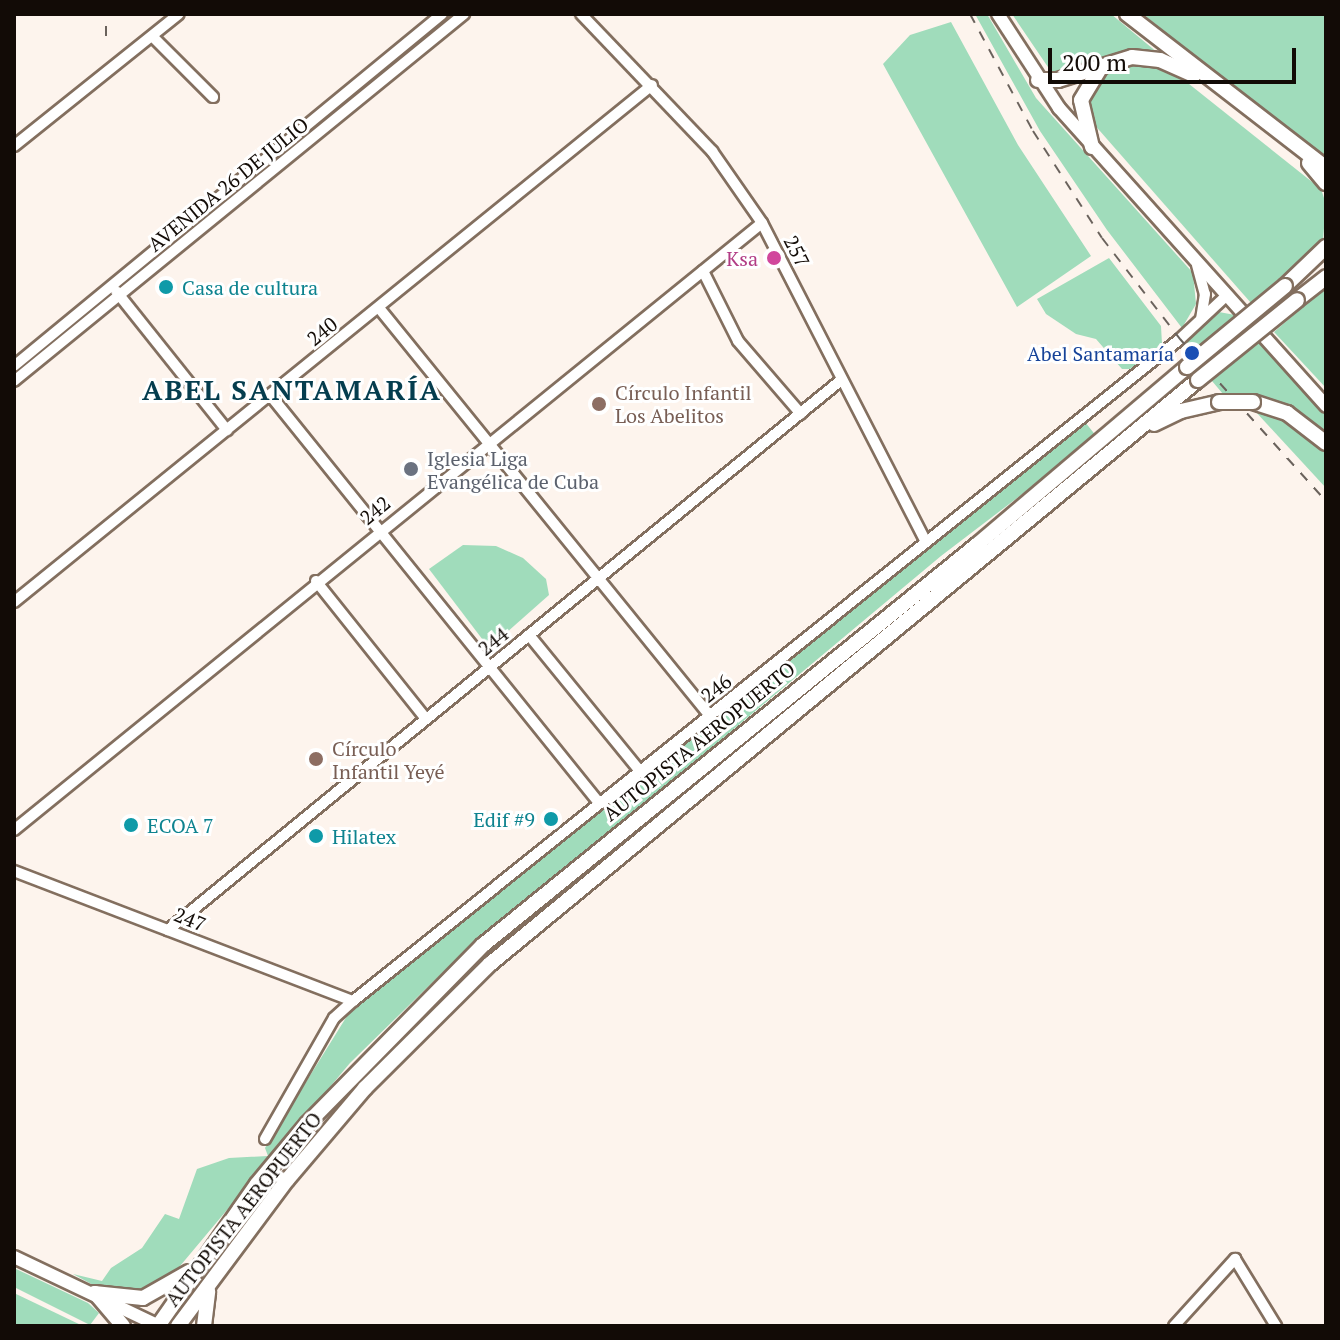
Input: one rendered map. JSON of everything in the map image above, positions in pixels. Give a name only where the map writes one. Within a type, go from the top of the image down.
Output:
[{"type":"highway","points":[[1127,14],[1295,148],[1326,168]]},
{"type":"highway","points":[[1038,80],[1058,80],[1104,64],[1148,58],[1208,80]]},
{"type":"highway","points":[[1092,147],[1081,100],[1086,83],[1104,64]]},
{"type":"highway","points":[[1295,148],[1326,183]]},
{"type":"highway","name":"AUTOPISTA AEROPUERTO","points":[[159,1326],[201,1261],[307,1124],[483,945],[978,544],[1285,286],[1326,247]]},
{"type":"highway","name":"AUTOPISTA AEROPUERTO","points":[[178,1326],[213,1277],[365,1088],[490,964],[1326,277]]},
{"type":"highway","points":[[1113,450],[1181,411],[1219,402],[1253,402],[1287,413],[1326,443]]},
{"type":"highway","points":[[94,1293],[124,1300],[155,1295],[201,1261]]},
{"type":"highway","points":[[204,1326],[204,1301],[213,1277]]},
{"type":"highway","points":[[94,1293],[123,1326]]},
{"type":"main road","points":[[998,14],[1038,80],[1092,147],[1326,406]]},
{"type":"main road","points":[[14,1257],[159,1326]]},
{"type":"street","points":[[14,146],[179,14]]},
{"type":"street","name":"AVENIDA 26 DE JULIO","points":[[269,166],[442,14]]},
{"type":"street","name":"AVENIDA 26 DE JULIO","points":[[14,381],[116,291],[269,166],[464,14]]},
{"type":"street","name":"257","points":[[581,14],[712,151],[762,223],[840,381],[926,542]]},
{"type":"street","points":[[153,37],[213,97]]},
{"type":"street","name":"240","points":[[14,602],[652,85]]},
{"type":"street","name":"242","points":[[14,830],[316,581],[762,223]]},
{"type":"street","points":[[1196,264],[1204,285],[1201,319]]},
{"type":"street","points":[[703,271],[738,341],[801,414]]},
{"type":"street","points":[[116,291],[227,430]]},
{"type":"street","name":"AVENIDA 26 DE JULIO","points":[[14,366],[116,291]]},
{"type":"street","name":"246","points":[[265,1139],[334,1018],[353,1001],[926,542],[1226,296]]},
{"type":"street","points":[[379,308],[710,716]]},
{"type":"street","name":"244","points":[[168,930],[840,381]]},
{"type":"street","points":[[271,396],[599,803]]},
{"type":"street","points":[[316,581],[426,719]]},
{"type":"street","points":[[529,635],[639,770]]},
{"type":"street","name":"247","points":[[14,871],[353,1001]]},
{"type":"street","points":[[1174,1326],[1235,1259],[1276,1326]]},
{"type":"street","points":[[1259,1326],[1269,1315]]},
{"type":"green space","points":[[975,14],[987,14],[1036,98],[1193,273],[1196,304],[1182,328],[1107,230],[1040,131]]},
{"type":"green space","points":[[1012,14],[1111,14],[1158,53],[1118,53],[1052,73]]},
{"type":"green space","points":[[1143,14],[1326,14],[1326,163],[1234,88]]},
{"type":"green space","points":[[951,22],[1018,145],[1091,256],[1017,307],[883,64],[910,35]]},
{"type":"green space","points":[[1131,63],[1157,66],[1179,76],[1321,189],[1326,204],[1323,240],[1251,303],[1092,122],[1087,111],[1089,86],[1102,71]]},
{"type":"green space","points":[[1109,258],[1161,326],[1162,344],[1130,369],[1122,369],[1096,339],[1076,334],[1046,314],[1037,299]]},
{"type":"green space","points":[[1326,287],[1326,388],[1274,332]]},
{"type":"green space","points":[[1219,312],[1235,315],[1326,415],[1326,433],[1288,406],[1223,394],[1179,342]]},
{"type":"green space","points":[[1255,411],[1275,414],[1300,427],[1326,449],[1326,488]]},
{"type":"green space","points":[[1085,422],[1097,437],[941,556],[443,972],[350,1063],[170,1278],[142,1293],[104,1291],[73,1274],[102,1281],[111,1268],[142,1248],[165,1214],[179,1219],[197,1169],[229,1158],[268,1156],[265,1148],[352,1008]]},
{"type":"green space","points":[[463,545],[496,546],[523,558],[546,579],[549,595],[489,648],[429,569]]},
{"type":"green space","points":[[14,1268],[88,1303],[99,1313],[90,1325],[14,1287]]},
{"type":"green space","points":[[14,1293],[83,1326],[14,1326]]},
{"type":"railway","points":[[106,14],[106,36]]},
{"type":"railway","points":[[970,14],[1033,131],[1102,238],[1180,339],[1326,501]]},
{"type":"place","name":"Ksa","points":[[774,258]]},
{"type":"place","name":"Casa de cultura","points":[[166,287]]},
{"type":"place","name":"Abel Santamaría","points":[[1192,353]]},
{"type":"place","name":"Círculo Infantil Los Abelitos","points":[[599,404]]},
{"type":"place","name":"Iglesia Liga Evangélica de Cuba","points":[[411,469]]},
{"type":"place","name":"Círculo Infantil Yeyé","points":[[316,759]]},
{"type":"place","name":"Edif #9","points":[[551,819]]},
{"type":"place","name":"ECOA 7","points":[[131,825]]},
{"type":"place","name":"Hilatex","points":[[316,836]]},
{"type":"district","name":"ABEL SANTAMARÍA","points":[[292,390]]}]
